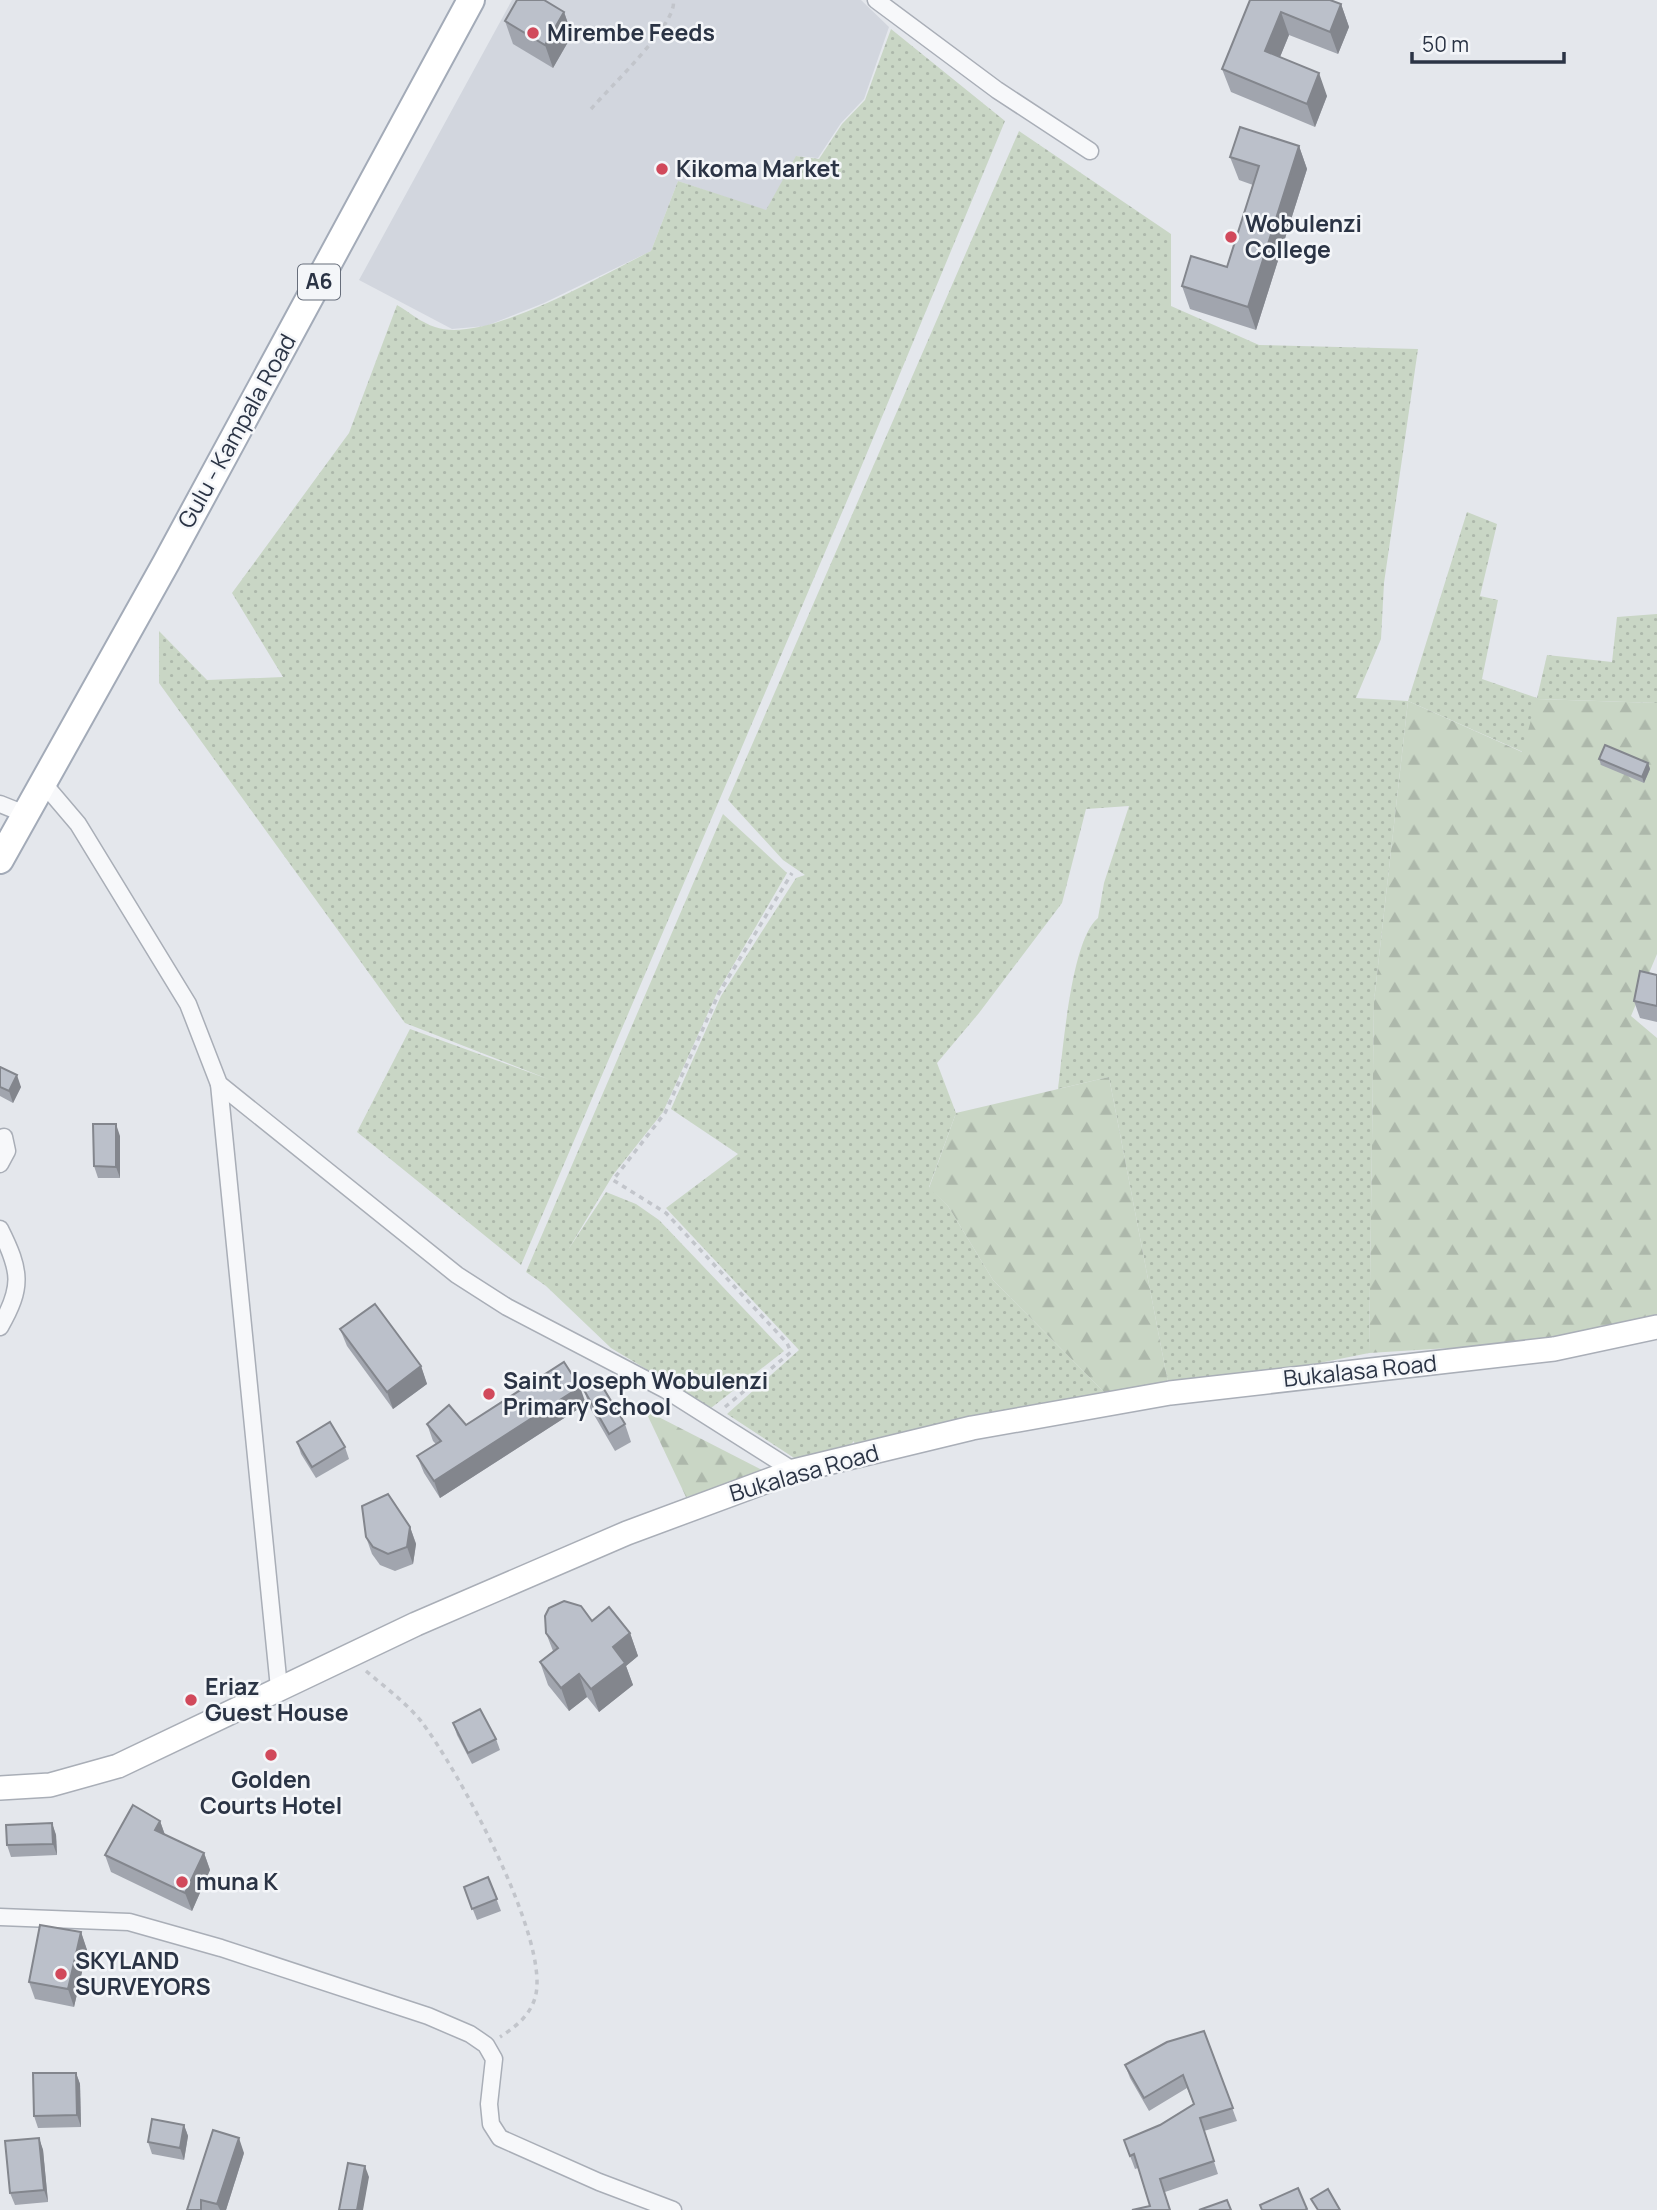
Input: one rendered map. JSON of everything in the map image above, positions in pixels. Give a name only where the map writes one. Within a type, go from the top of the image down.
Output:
[{"type":"main road","name":"Gulu - Kampala Road","points":[[0,860],[471,0]]},
{"type":"street","points":[[876,0],[997,90],[1090,151]]},
{"type":"street","points":[[44,784],[78,824],[188,1004],[219,1084],[279,1688]]},
{"type":"street","points":[[0,804],[25,814]]},
{"type":"street","points":[[219,1084],[457,1275],[507,1307],[666,1390],[794,1471]]},
{"type":"street","points":[[0,1164],[7,1151],[4,1137]]},
{"type":"street","points":[[0,1229],[12,1252],[16,1299],[0,1327]]},
{"type":"street","name":"Bukalasa Road","points":[[0,1788],[50,1785],[118,1766],[416,1624],[627,1533],[794,1471],[972,1428],[1170,1393],[1553,1349],[1657,1327]]},
{"type":"street","points":[[0,1917],[130,1922],[221,1948],[428,2016],[470,2034],[486,2045],[494,2059],[489,2104],[491,2124],[500,2138],[598,2182],[673,2210]]},
{"type":"path","points":[[591,108],[662,31],[675,7],[673,0]]},
{"type":"path","points":[[716,1420],[731,1399],[753,1386],[767,1370],[791,1352],[790,1349],[666,1213],[613,1180],[665,1113],[719,993],[792,873]]},
{"type":"path","points":[[349,1657],[403,1702],[446,1758],[468,1797],[521,1911],[537,1972],[536,1996],[530,2010],[518,2025],[486,2045]]},
{"type":"shaded area","name":"Kikoma Market","points":[[512,0],[861,0],[889,27],[864,99],[841,123],[818,158],[797,156],[766,211],[678,181],[651,251],[544,303],[486,326],[452,329],[359,280]]},
{"type":"green space","points":[[891,29],[1005,121],[852,489],[521,1265],[357,1132],[410,1029],[548,1079],[405,1023],[159,683],[159,631],[207,680],[283,677],[232,593],[349,433],[397,305],[430,325],[457,330],[483,326],[544,304],[651,251],[678,181],[766,210],[796,156],[819,159],[842,124],[865,100]]},
{"type":"green space","points":[[1019,131],[1171,234],[1171,306],[1259,345],[1418,349],[1384,583],[1381,639],[1356,698],[1408,701],[1374,1001],[1369,1353],[1170,1393],[1109,1077],[1058,1089],[1070,998],[1081,948],[1098,918],[1104,883],[1129,806],[1086,809],[1062,903],[979,1013],[937,1063],[956,1113],[929,1187],[948,1206],[993,1280],[1112,1400],[855,1453],[854,1441],[834,1462],[808,1467],[727,1414],[799,1350],[666,1208],[738,1154],[671,1109],[721,996],[796,878],[805,875],[783,860],[728,800]]},
{"type":"green space","points":[[1467,512],[1497,524],[1480,596],[1498,600],[1482,679],[1537,698],[1547,655],[1612,662],[1617,617],[1657,614],[1657,703],[1538,699],[1523,752],[1408,701]]},
{"type":"green space","points":[[1537,699],[1657,703],[1657,954],[1631,1016],[1657,1038],[1657,1316],[1532,1343],[1369,1353],[1374,1001],[1408,701],[1522,752]]},
{"type":"green space","points":[[723,814],[787,873],[717,993],[663,1112],[613,1175],[568,1250],[606,1192],[636,1204],[659,1220],[784,1351],[711,1408],[611,1348],[546,1286],[526,1272]]},
{"type":"green space","points":[[1109,1077],[1170,1393],[1112,1400],[993,1280],[948,1206],[929,1188],[956,1113]]},
{"type":"green space","points":[[645,1410],[768,1473],[686,1497]]},
{"type":"building","points":[[517,0],[544,0],[564,12],[545,45],[505,21]]},
{"type":"building","points":[[1250,0],[1330,0],[1341,4],[1330,32],[1281,12],[1265,51],[1319,73],[1307,104],[1222,69]]},
{"type":"building","points":[[1240,127],[1299,146],[1248,307],[1182,286],[1191,256],[1227,267],[1259,166],[1230,157]]},
{"type":"building","points":[[1605,745],[1648,763],[1642,777],[1599,759]]},
{"type":"building","points":[[1640,971],[1657,975],[1657,1006],[1634,1001]]},
{"type":"building","points":[[0,1067],[17,1075],[9,1091],[0,1087]]},
{"type":"building","points":[[93,1124],[116,1124],[116,1167],[94,1166]]},
{"type":"building","points":[[375,1304],[421,1366],[387,1392],[340,1329]]},
{"type":"building","points":[[564,1362],[580,1387],[434,1481],[417,1456],[441,1441],[427,1424],[449,1405],[466,1425]]},
{"type":"building","points":[[599,1381],[625,1424],[609,1434],[584,1390]]},
{"type":"building","points":[[330,1422],[345,1447],[312,1467],[297,1442]]},
{"type":"building","points":[[388,1494],[410,1527],[407,1547],[388,1554],[373,1547],[366,1537],[362,1506]]},
{"type":"building","points":[[564,1601],[581,1606],[592,1621],[609,1607],[630,1633],[613,1647],[625,1663],[591,1689],[579,1674],[561,1688],[540,1662],[558,1648],[546,1633],[545,1616],[549,1608]]},
{"type":"building","points":[[480,1709],[496,1739],[468,1753],[453,1723]]},
{"type":"building","points":[[133,1805],[160,1821],[155,1830],[204,1853],[185,1893],[105,1855]]},
{"type":"building","points":[[52,1823],[53,1844],[7,1845],[6,1825]]},
{"type":"building","points":[[488,1877],[497,1899],[472,1909],[464,1887]]},
{"type":"building","points":[[40,1925],[81,1932],[68,1989],[29,1982]]},
{"type":"building","points":[[1204,2031],[1233,2108],[1200,2118],[1214,2161],[1160,2179],[1170,2210],[1132,2210],[1150,2206],[1134,2154],[1130,2156],[1124,2140],[1160,2125],[1194,2104],[1183,2075],[1144,2098],[1125,2065],[1167,2042]]},
{"type":"building","points":[[33,2073],[76,2073],[77,2115],[34,2116]]},
{"type":"building","points":[[152,2119],[184,2125],[180,2148],[148,2142]]},
{"type":"building","points":[[213,2130],[239,2138],[217,2204],[201,2200],[201,2210],[187,2210]]},
{"type":"building","points":[[39,2138],[44,2190],[10,2193],[5,2141]]},
{"type":"building","points":[[348,2163],[365,2166],[357,2210],[339,2210]]},
{"type":"building","points":[[1298,2188],[1307,2209],[1262,2210],[1260,2205]]},
{"type":"building","points":[[1328,2189],[1340,2210],[1318,2210],[1311,2199]]},
{"type":"building","points":[[1227,2200],[1231,2210],[1199,2210]]},
{"type":"place","name":"Mirembe Feeds","points":[[533,33]]},
{"type":"place","name":"Kikoma Market","points":[[662,169]]},
{"type":"place","name":"Wobulenzi College","points":[[1231,237]]},
{"type":"place","name":"Saint Joseph Wobulenzi Primary School","points":[[489,1394]]},
{"type":"place","name":"Eriaz Guest House","points":[[191,1700]]},
{"type":"place","name":"Golden Courts Hotel","points":[[271,1755]]},
{"type":"place","name":"muna K","points":[[182,1882]]},
{"type":"place","name":"SKYLAND SURVEYORS","points":[[61,1974]]}]
